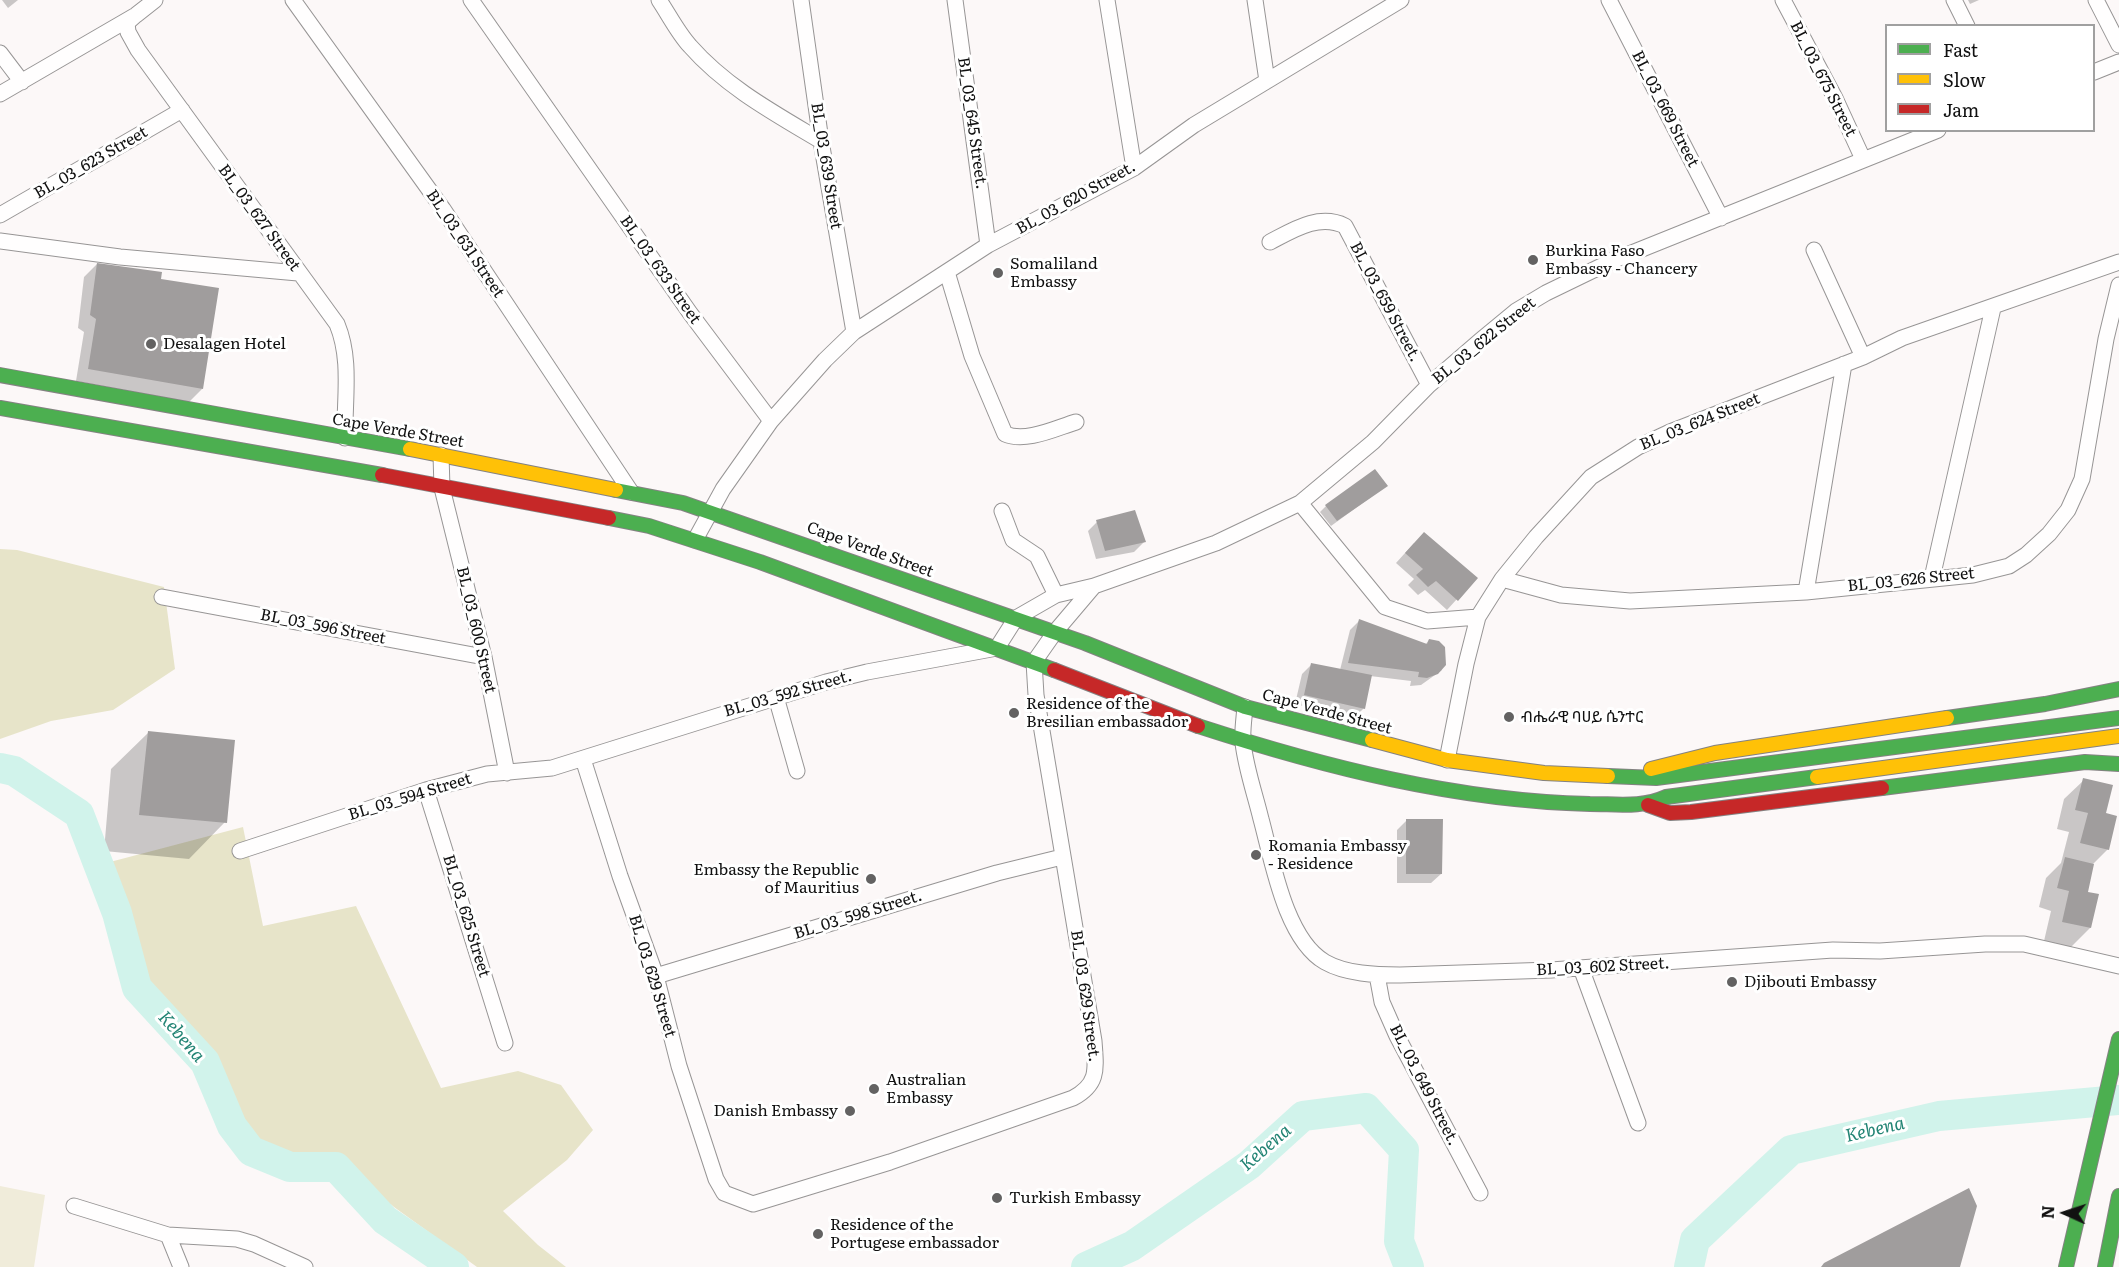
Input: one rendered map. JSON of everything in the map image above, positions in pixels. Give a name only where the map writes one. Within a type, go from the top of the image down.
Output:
[{"type":"main road","name":"Cape Verde Street","points":[[0,375],[441,455],[631,492],[710,511],[1055,632],[1245,707],[1447,760],[1544,773],[1656,778],[2119,718]]},
{"type":"main road","points":[[0,408],[295,458],[442,488],[617,518],[695,540],[997,648],[1194,725],[1243,741],[1422,787],[1534,802],[1648,805],[1670,813],[2085,762],[2119,764]]},
{"type":"main road","points":[[1628,778],[1663,764],[1715,753],[2045,704],[2119,689]]},
{"type":"main road","points":[[1648,805],[1666,797],[2119,736]]},
{"type":"main road","points":[[2066,1267],[2119,1038]]},
{"type":"main road","points":[[2053,1267],[2080,1199]]},
{"type":"main road","points":[[2092,1267],[2118,1202]]},
{"type":"main road","points":[[2105,1267],[2118,1202]]},
{"type":"street","points":[[0,94],[136,15],[155,0]]},
{"type":"street","name":"BL_03_631 Street","points":[[293,0],[442,209],[631,492]]},
{"type":"street","name":"BL_03_633 Street","points":[[471,0],[690,313],[771,421]]},
{"type":"street","points":[[659,0],[689,45],[714,71],[742,93],[821,141]]},
{"type":"street","name":"BL_03_639 Street","points":[[801,0],[821,141],[854,332]]},
{"type":"street","name":"BL_03_645 Street.","points":[[955,0],[988,245]]},
{"type":"street","points":[[1107,0],[1134,168]]},
{"type":"street","points":[[1255,0],[1267,81]]},
{"type":"street","name":"BL_03_620 Street.","points":[[771,421],[825,360],[854,332],[988,245],[1134,168],[1194,125],[1401,0]]},
{"type":"street","name":"BL_03_669 Street","points":[[1609,0],[1720,218]]},
{"type":"street","name":"BL_03_675 Street","points":[[1783,0],[1835,98],[1863,159]]},
{"type":"street","points":[[1954,0],[1966,24]]},
{"type":"street","points":[[2096,0],[2119,45]]},
{"type":"street","name":"BL_03_627 Street","points":[[136,15],[127,23],[128,32],[138,50],[298,273],[329,310],[344,341],[345,438]]},
{"type":"street","points":[[0,53],[22,82]]},
{"type":"street","points":[[2095,72],[2119,63]]},
{"type":"street","name":"BL_03_623 Street","points":[[0,215],[182,110]]},
{"type":"street","name":"BL_03_622 Street","points":[[1016,618],[1056,595],[1094,586],[1216,543],[1300,503],[1373,441],[1429,385],[1516,312],[1546,293],[1604,264],[1933,132]]},
{"type":"street","name":"BL_03_659 Street.","points":[[1270,242],[1311,222],[1336,222],[1345,226],[1429,385]]},
{"type":"street","points":[[0,240],[120,257],[298,273]]},
{"type":"street","points":[[1814,250],[1863,357]]},
{"type":"street","name":"BL_03_624 Street","points":[[1447,760],[1478,617],[1502,579],[1559,509],[1591,477],[1616,460],[1670,432],[1863,357],[1902,338],[2119,262]]},
{"type":"street","points":[[947,272],[972,356],[1005,434],[1013,438],[1038,434],[1076,422]]},
{"type":"street","name":"BL_03_626 Street","points":[[1502,579],[1561,595],[1630,601],[1806,592],[1973,575],[2009,566],[2026,555],[2049,534],[2068,510],[2082,479],[2106,339],[2119,285]]},
{"type":"street","points":[[1932,578],[1993,308]]},
{"type":"street","points":[[1806,592],[1844,364]]},
{"type":"street","points":[[695,540],[710,511],[771,421]]},
{"type":"street","name":"BL_03_600 Street","points":[[441,455],[442,488],[483,657],[507,773]]},
{"type":"street","points":[[1300,503],[1385,607],[1428,621],[1478,617]]},
{"type":"street","points":[[1002,511],[1013,540],[1037,556],[1056,595]]},
{"type":"street","points":[[1034,662],[1055,632],[1094,586]]},
{"type":"street","name":"BL_03_596 Street","points":[[162,597],[483,657]]},
{"type":"street","points":[[997,648],[1016,618]]},
{"type":"street","name":"BL_03_592 Street.","points":[[583,759],[776,697],[867,672],[997,648]]},
{"type":"street","name":"BL_03_629 Street.","points":[[724,1193],[753,1204],[770,1200],[969,1136],[1056,1105],[1088,1090],[1095,1071],[1094,1041],[1036,695],[1034,662]]},
{"type":"street","points":[[776,697],[797,771]]},
{"type":"street","name":"BL_03_602 Street.","points":[[1245,707],[1243,741],[1280,889],[1299,933],[1310,948],[1323,961],[1346,969],[1377,975],[1581,968],[1833,950],[1880,951],[1985,944],[2046,948],[2119,966]]},
{"type":"street","name":"BL_03_594 Street","points":[[240,851],[426,790],[487,774],[534,771],[583,759]]},
{"type":"street","name":"BL_03_629 Street","points":[[583,759],[620,876],[656,976],[679,1066],[716,1179],[724,1193]]},
{"type":"street","name":"BL_03_625 Street","points":[[426,790],[505,1043]]},
{"type":"street","name":"BL_03_598 Street.","points":[[656,976],[996,873],[1062,856]]},
{"type":"street","points":[[1581,968],[1638,1123]]},
{"type":"street","name":"BL_03_649 Street.","points":[[1377,975],[1382,1002],[1397,1036],[1480,1193]]},
{"type":"street","points":[[74,1206],[168,1235],[237,1239],[254,1244],[305,1267]]},
{"type":"street","points":[[168,1235],[181,1267]]},
{"type":"shaded area","points":[[0,549],[17,550],[164,587],[175,669],[113,710],[51,721],[0,739]]},
{"type":"shaded area","points":[[243,827],[263,926],[356,906],[441,1088],[518,1071],[561,1085],[593,1130],[567,1160],[503,1211],[538,1245],[566,1267],[477,1267],[394,1207],[336,1160],[290,1158],[257,1143],[240,1116],[214,1054],[146,981],[127,904],[110,862]]},
{"type":"shaded area","points":[[0,1186],[45,1195],[34,1267],[0,1267]]},
{"type":"building","name":"Desalagen Hotel","points":[[97,263],[162,272],[161,279],[219,288],[203,389],[88,369],[96,319],[90,315]]},
{"type":"building","points":[[1375,469],[1388,486],[1337,521],[1325,505]]},
{"type":"building","points":[[1135,510],[1146,542],[1105,551],[1096,520]]},
{"type":"building","points":[[1424,532],[1478,578],[1458,601],[1436,581],[1428,587],[1416,575],[1423,569],[1405,553]]},
{"type":"building","points":[[1359,619],[1427,644],[1429,639],[1439,641],[1445,647],[1446,665],[1438,674],[1427,678],[1418,677],[1419,672],[1348,663]]},
{"type":"building","points":[[1311,663],[1372,675],[1365,709],[1304,695]]},
{"type":"building","points":[[148,731],[235,740],[227,823],[139,815]]},
{"type":"building","points":[[2083,778],[2113,785],[2106,813],[2117,816],[2109,850],[2080,843],[2088,813],[2075,810]]},
{"type":"building","points":[[1406,819],[1443,819],[1442,874],[1406,874]]},
{"type":"building","points":[[2065,857],[2094,864],[2088,892],[2099,894],[2091,928],[2062,922],[2069,891],[2057,888]]},
{"type":"building","points":[[1969,1188],[1977,1206],[1960,1267],[1821,1267],[1824,1263]]},
{"type":"waterway","name":"Kebena","points":[[0,768],[14,771],[79,814],[117,913],[137,988],[205,1062],[232,1126],[251,1151],[290,1167],[336,1167],[385,1220],[454,1267]]},
{"type":"waterway","name":"Kebena","points":[[1689,1267],[1695,1240],[1791,1150],[1939,1116],[2119,1100]]},
{"type":"waterway","name":"Kebena","points":[[1086,1267],[1132,1246],[1249,1165],[1303,1116],[1366,1108],[1404,1150],[1399,1241],[1409,1267]]},
{"type":"traffic: fast","points":[[0,375],[410,449]]},
{"type":"traffic: fast","points":[[0,408],[382,475]]},
{"type":"traffic: fast","points":[[616,490],[683,503],[1085,643],[1245,707],[1372,740]]},
{"type":"traffic: fast","points":[[609,518],[649,526],[760,562],[1054,670]]},
{"type":"traffic: fast","points":[[1947,718],[2045,704],[2119,689]]},
{"type":"traffic: fast","points":[[1608,776],[1656,778],[2119,718]]},
{"type":"traffic: fast","points":[[1198,726],[1294,755],[1391,779],[1441,789],[1540,801],[1639,804],[1666,797],[1817,777]]},
{"type":"traffic: fast","points":[[1882,788],[2085,762],[2119,764]]},
{"type":"traffic: fast","points":[[2066,1267],[2119,1039]]},
{"type":"traffic: fast","points":[[2105,1267],[2119,1196]]},
{"type":"traffic: slow","points":[[410,449],[616,490]]},
{"type":"traffic: slow","points":[[1651,769],[1715,753],[1947,718]]},
{"type":"traffic: slow","points":[[1817,777],[2119,736]]},
{"type":"traffic: slow","points":[[1372,740],[1447,760],[1544,773],[1608,776]]},
{"type":"traffic: jam","points":[[382,475],[609,518]]},
{"type":"traffic: jam","points":[[1054,670],[1198,726]]},
{"type":"traffic: jam","points":[[1648,805],[1670,813],[1691,812],[1882,788]]},
{"type":"place","name":"Burkina Faso Embassy - Chancery","points":[[1533,260]]},
{"type":"place","name":"Somaliland Embassy","points":[[998,273]]},
{"type":"place","name":"Desalagen Hotel","points":[[151,344]]},
{"type":"place","name":"Residence of the Bresilian embassador","points":[[1014,713]]},
{"type":"place","name":"ብሔራዊ ባሀይ ሴንተር","points":[[1509,717]]},
{"type":"place","name":"Romania Embassy - Residence","points":[[1256,855]]},
{"type":"place","name":"Embassy the Republic of Mauritius","points":[[871,879]]},
{"type":"place","name":"Djibouti Embassy","points":[[1732,982]]},
{"type":"place","name":"Australian Embassy","points":[[874,1089]]},
{"type":"place","name":"Danish Embassy","points":[[850,1111]]},
{"type":"place","name":"Turkish Embassy","points":[[997,1198]]},
{"type":"place","name":"Residence of the Portugese embassador","points":[[818,1234]]}]
